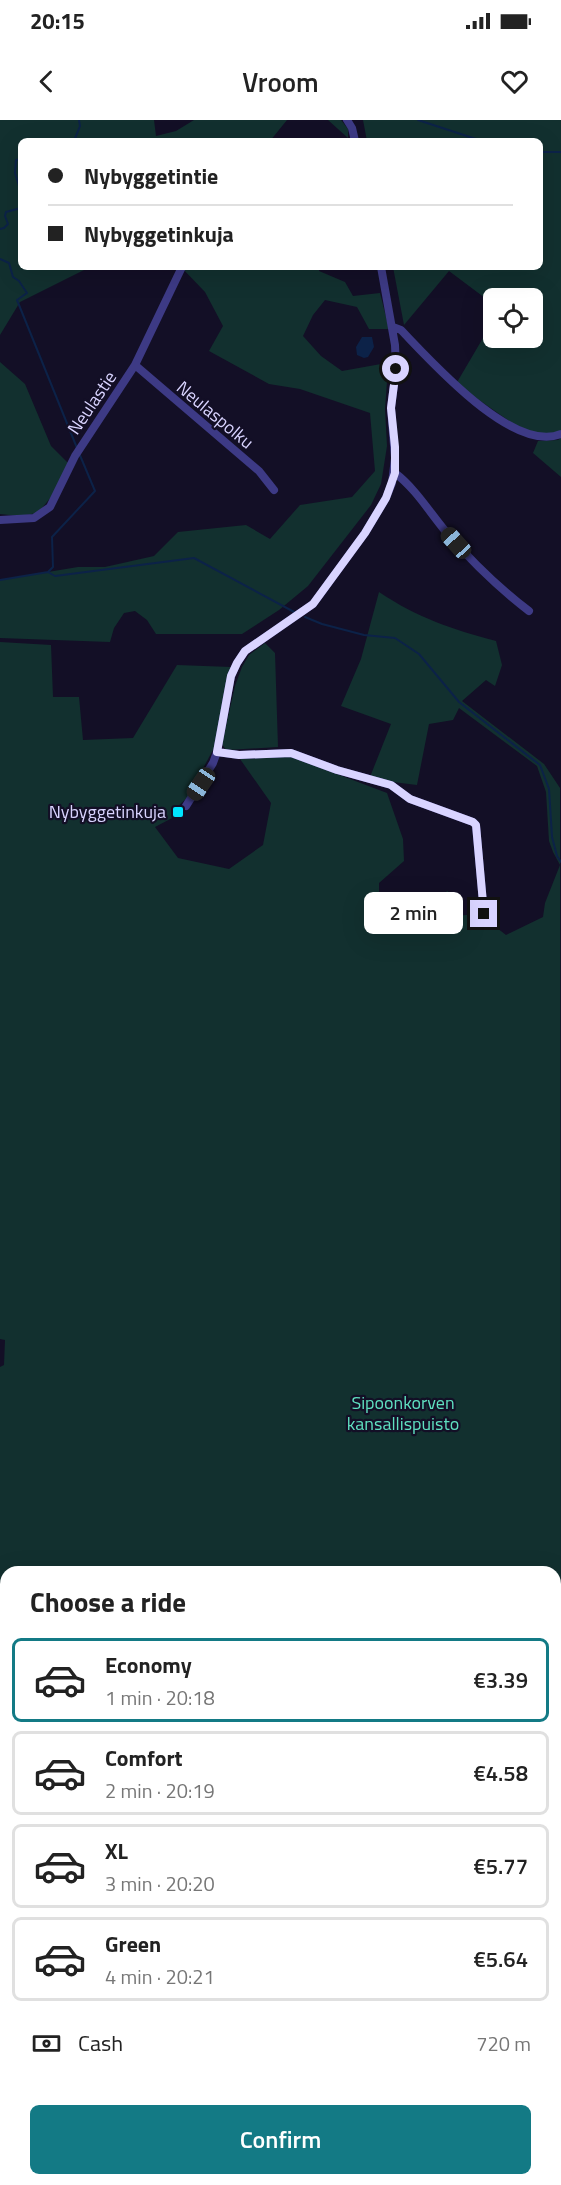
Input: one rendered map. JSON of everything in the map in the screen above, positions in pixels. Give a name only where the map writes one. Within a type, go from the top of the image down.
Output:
[{"type":"street","points":[[347,120],[354,138]]},
{"type":"street","name":"Neulastie","points":[[0,520],[34,518],[50,507],[75,455],[135,365],[181,270]]},
{"type":"street","points":[[186,806],[213,764],[231,676],[237,663],[245,651],[297,617],[320,596],[386,498],[395,473],[391,408],[396,369],[393,327],[382,270]]},
{"type":"street","points":[[393,327],[400,330],[456,386],[493,415],[539,438],[551,439],[561,434]]},
{"type":"street","name":"Neulaspolku","points":[[135,365],[259,471],[274,490]]},
{"type":"street","points":[[395,473],[426,505],[445,531],[481,570],[499,588],[529,611]]},
{"type":"street","points":[[217,752],[239,755],[291,753],[337,770],[391,785],[410,799],[473,822],[476,825],[484,914]]},
{"type":"green space","points":[[0,120],[154,120],[156,136],[176,131],[194,120],[287,120],[272,138],[18,138],[18,270],[84,270],[20,302],[0,335]]},
{"type":"green space","points":[[328,120],[341,120],[348,129],[348,138]]},
{"type":"green space","points":[[363,120],[561,120],[561,433],[542,437],[512,423],[456,384],[483,338],[483,348],[543,348],[543,288],[483,288],[483,296],[449,271],[404,325],[394,270],[543,270],[543,138],[366,138]]},
{"type":"green space","points":[[184,270],[319,270],[345,282],[353,296],[380,293],[389,329],[369,329],[357,307],[325,300],[313,315],[303,336],[321,356],[342,371],[381,364],[389,354],[385,409],[387,446],[381,484],[371,505],[308,586],[279,610],[242,634],[156,634],[147,620],[135,611],[124,613],[114,628],[110,642],[0,638],[0,580],[78,567],[105,567],[154,556],[178,532],[246,525],[270,539],[300,505],[352,497],[375,471],[370,413],[300,389],[269,384],[209,351],[223,326],[205,292]]},
{"type":"green space","points":[[0,362],[25,384],[51,446],[69,464],[51,497],[38,513],[19,516],[0,514]]},
{"type":"green space","points":[[561,438],[561,477],[533,453],[538,441]]},
{"type":"green space","name":"Sipoonkorven kansallispuisto","points":[[379,592],[435,622],[496,641],[502,665],[495,686],[486,680],[462,701],[544,764],[560,788],[561,1566],[0,1566],[0,1367],[4,1365],[5,1340],[0,1339],[0,642],[51,645],[53,697],[79,697],[83,740],[133,738],[177,665],[231,667],[214,748],[187,798],[176,808],[174,817],[155,827],[178,858],[229,869],[263,845],[271,803],[240,759],[292,757],[387,793],[403,839],[404,861],[379,883],[379,919],[448,891],[453,916],[479,914],[506,935],[543,917],[545,903],[560,865],[549,841],[546,792],[537,766],[459,708],[453,720],[429,724],[417,785],[370,777],[391,724],[341,706],[361,659]]},
{"type":"green space","points":[[265,643],[275,653],[278,747],[226,750],[222,744],[235,686],[249,655]]},
{"type":"water","points":[[362,337],[372,337],[374,347],[368,357],[364,358],[357,355],[356,347]]},
{"type":"waterway","points":[[75,138],[80,126],[79,120]]},
{"type":"waterway","points":[[418,120],[473,138]]},
{"type":"waterway","points":[[543,152],[561,152]]},
{"type":"waterway","points":[[18,160],[16,160],[15,173],[18,182]]},
{"type":"waterway","points":[[0,229],[8,224],[6,212],[18,209]]},
{"type":"waterway","points":[[0,259],[9,263],[13,277],[19,281],[27,293],[17,300],[77,448]]},
{"type":"waterway","points":[[48,572],[53,567],[52,537],[95,491],[79,453]]},
{"type":"waterway","points":[[0,580],[48,572],[55,576],[194,558],[296,613]]},
{"type":"waterway","points":[[305,617],[364,635],[395,638],[419,654],[459,702],[540,765],[549,789],[552,837],[561,862]]},
{"type":"place","name":"Nybyggetinkuja","points":[[178,812]]},
{"type":"route","points":[[396,369],[391,408],[395,473],[386,498],[365,533],[313,604],[245,651],[237,663],[231,676],[217,752],[239,755],[291,753],[337,770],[391,785],[410,799],[473,822],[476,825],[484,914]]}]
